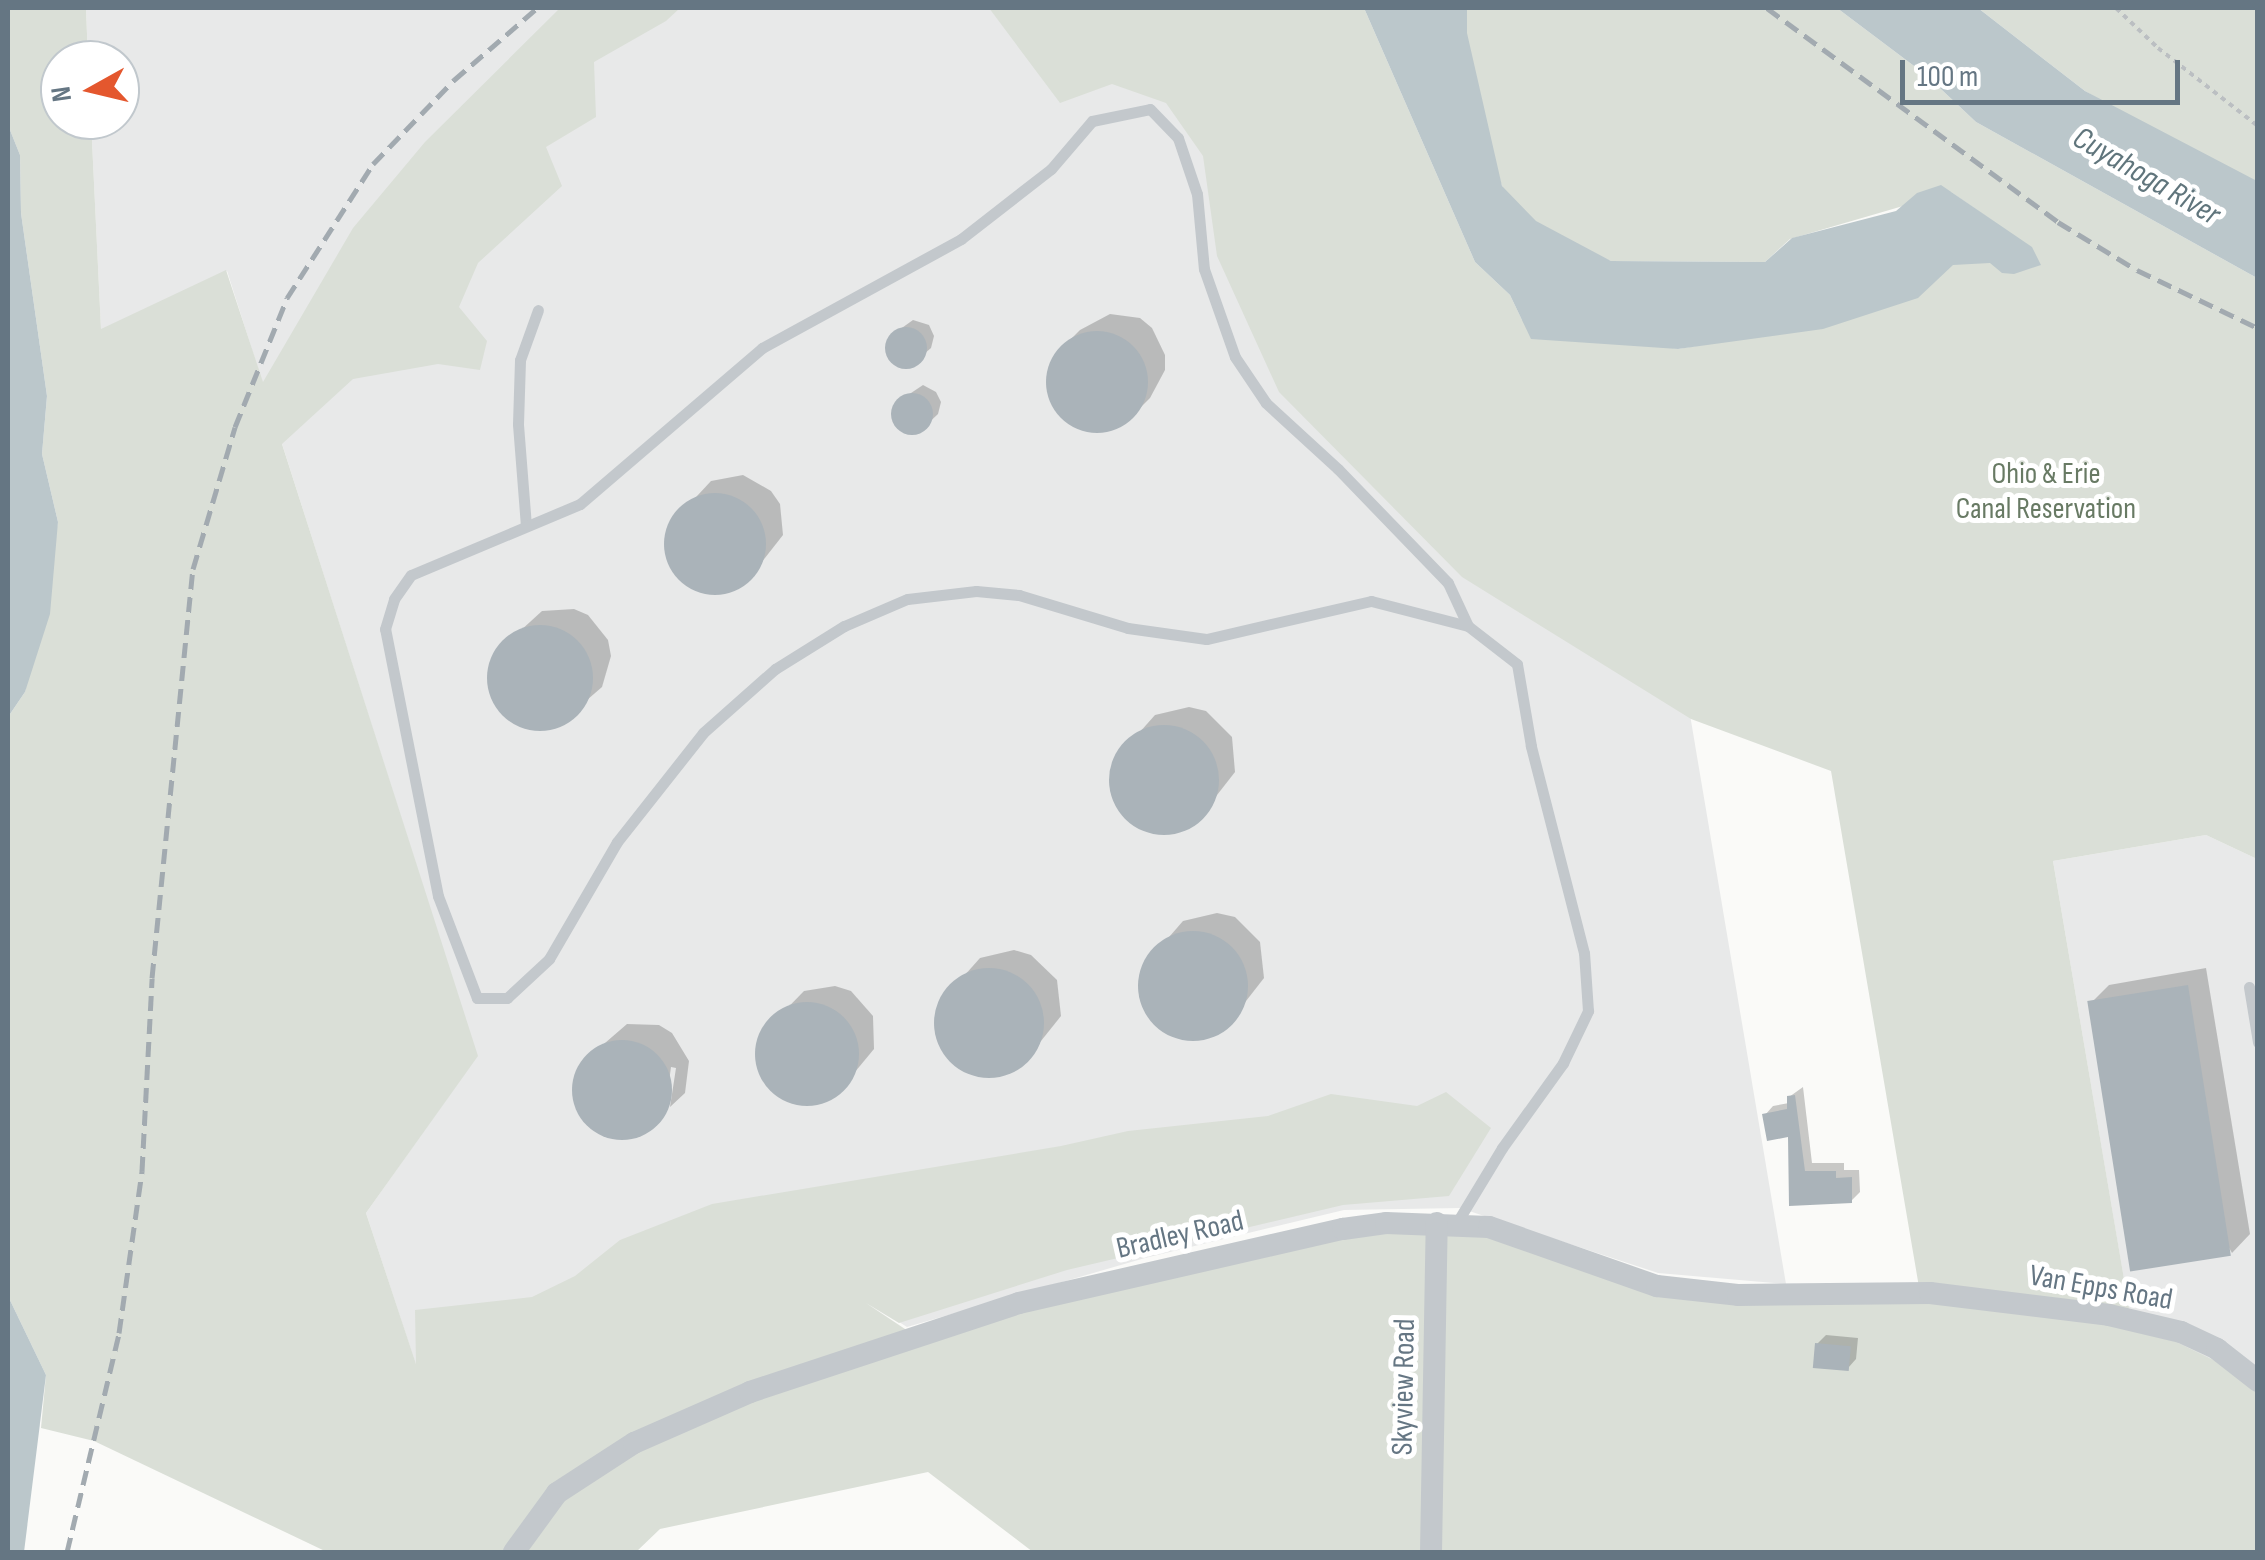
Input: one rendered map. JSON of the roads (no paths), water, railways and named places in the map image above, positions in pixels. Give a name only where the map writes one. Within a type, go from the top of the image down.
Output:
[{"type":"street","name":"Bradley Road","points":[[514,1552],[557,1493],[634,1442],[750,1392],[1019,1304],[1343,1229],[1446,1224],[1489,1227],[1657,1286],[1738,1295],[1920,1294]]},
{"type":"street","name":"Skyview Road","points":[[1431,1552],[1446,1224]]},
{"type":"street","name":"Van Epps Road","points":[[1920,1294],[2109,1315],[2181,1332],[2216,1350],[2258,1381]]},
{"type":"lane","points":[[1446,1224],[1563,1063],[1588,1011],[1584,953],[1532,746],[1517,664],[1468,626],[1371,602],[1206,639],[1128,628],[1019,595],[976,591],[906,599],[844,626],[775,669],[703,733],[617,842],[549,959],[507,998],[477,998],[438,896],[386,629],[394,600],[411,575],[580,504],[762,348],[961,239],[1051,169],[1092,121],[1150,109],[1178,138],[1197,194],[1204,269],[1235,357],[1266,403],[1351,482],[1448,583],[1468,626]]},
{"type":"lane","points":[[526,526],[518,424],[520,360],[538,310]]},
{"type":"lane","points":[[2249,987],[2258,1042]]},
{"type":"water","points":[[1364,8],[1467,8],[1467,33],[1502,186],[1536,221],[1611,261],[1765,262],[1792,238],[1896,211],[1917,193],[1941,185],[2032,247],[2041,265],[2014,274],[2002,273],[1990,263],[1953,265],[1918,298],[1823,329],[1678,349],[1531,339],[1510,295],[1475,262]]},
{"type":"water","name":"Cuyahoga River","points":[[1837,8],[1978,8],[2085,91],[2257,181],[2257,278],[1976,122],[1926,75]]},
{"type":"water","points":[[8,125],[20,155],[21,213],[47,396],[42,454],[58,522],[50,614],[25,692],[8,717]]},
{"type":"water","points":[[8,1296],[46,1375],[24,1552],[8,1552]]},
{"type":"railway","points":[[67,1552],[119,1333],[142,1171],[152,978],[193,569],[235,427],[287,298],[373,164],[454,80],[537,8]]},
{"type":"railway","points":[[1767,8],[2058,222],[2137,270],[2258,328]]},
{"type":"park label","name":"Ohio & Erie Canal Reservation","points":[[2046,491]]}]
